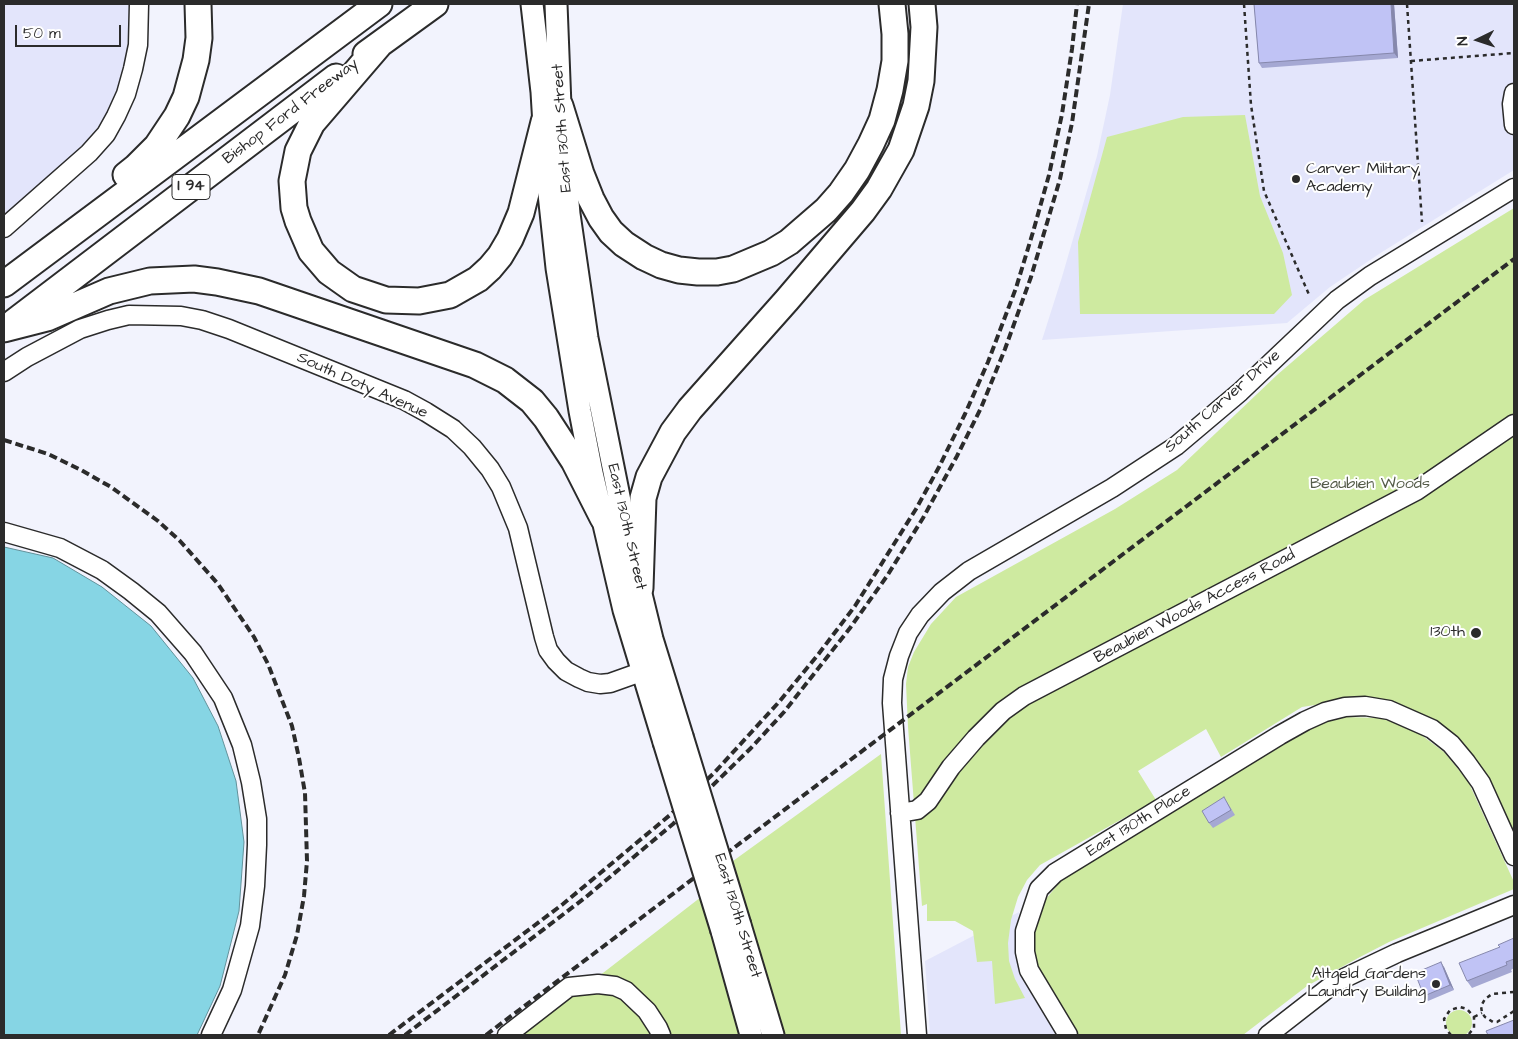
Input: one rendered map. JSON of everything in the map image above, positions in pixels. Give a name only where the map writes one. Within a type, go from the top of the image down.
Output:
[{"type":"highway","points":[[67,237],[103,192],[136,167],[156,146],[177,116],[186,97],[196,60],[199,38],[198,4]]},
{"type":"highway","name":"Bishop Ford Freeway","points":[[4,284],[379,4]]},
{"type":"highway","name":"Bishop Ford Freeway","points":[[4,329],[434,4]]},
{"type":"highway","points":[[552,114],[597,211],[611,232],[624,244],[644,257],[661,265],[679,270],[717,272],[733,269],[771,253],[789,242],[826,210],[857,170],[882,120],[890,90],[895,61],[892,4]]},
{"type":"highway","points":[[640,588],[643,498],[652,470],[673,432],[863,211],[879,189],[901,150],[916,106],[921,80],[924,27],[922,4]]},
{"type":"highway","points":[[379,45],[312,123],[298,151],[292,181],[294,208],[311,251],[329,272],[353,288],[386,300],[419,301],[450,294],[464,288],[484,274],[500,256],[521,213],[552,114]]},
{"type":"highway","points":[[4,329],[47,318],[109,291],[150,281],[194,279],[258,290],[475,365],[505,380],[525,395],[546,418],[574,460],[603,518]]},
{"type":"main road","name":"East 130th Street","points":[[532,4],[569,214],[586,338],[618,496],[652,639],[652,668]]},
{"type":"main road","name":"East 130th Street","points":[[556,4],[552,114],[557,268],[566,332],[592,473],[624,610],[652,668],[731,928],[773,1035]]},
{"type":"main road","name":"East 130th Street","points":[[731,928],[751,1035]]},
{"type":"street","points":[[4,228],[89,154],[106,134],[126,94],[133,69],[138,45],[140,4]]},
{"type":"street","points":[[1514,93],[1512,104],[1514,125]]},
{"type":"street","name":"South Carver Drive","points":[[900,813],[892,703],[894,679],[899,656],[908,633],[920,615],[942,592],[969,571],[1112,488],[1176,446],[1240,392],[1337,300],[1403,255],[1514,188]]},
{"type":"street","name":"South Doty Avenue","points":[[4,372],[55,342],[80,329],[98,323],[130,315],[180,316],[202,320],[229,329],[404,400],[453,429],[472,447],[490,469],[501,487],[518,528],[548,650],[556,661],[566,671],[578,678],[600,684],[610,683],[652,668]]},
{"type":"street","name":"Beaubien Woods Access Road","points":[[900,813],[917,810],[928,801],[950,767],[976,738],[1003,711],[1024,696],[1416,491],[1514,424]]},
{"type":"street","points":[[4,532],[60,548],[102,570],[131,591],[158,613],[193,653],[223,698],[242,745],[251,782],[257,818],[257,845],[255,886],[250,926],[232,990],[211,1035]]},
{"type":"street","name":"East 130th Place","points":[[1068,1035],[1029,970],[1025,952],[1025,931],[1039,889],[1055,873],[1305,720],[1345,707],[1365,706],[1389,710],[1432,729],[1451,744],[1481,783],[1514,856]]},
{"type":"street","points":[[900,813],[917,1035]]},
{"type":"street","points":[[1268,1035],[1336,982],[1397,952],[1514,904]]},
{"type":"street","points":[[507,1035],[569,987],[598,984],[615,986],[626,991],[647,1011],[661,1035]]},
{"type":"path","points":[[1244,4],[1251,105],[1264,191],[1310,297]]},
{"type":"path","points":[[1407,4],[1422,222]]},
{"type":"path","points":[[1411,61],[1514,53]]},
{"type":"path","points":[[1514,992],[1492,994],[1485,999],[1481,1006],[1482,1013],[1488,1020],[1497,1022],[1514,1011]]},
{"type":"path","points":[[1451,1035],[1446,1030],[1444,1022],[1450,1010],[1457,1007],[1470,1011],[1474,1017],[1474,1028],[1468,1035]]},
{"type":"path","points":[[1474,1017],[1482,1013]]},
{"type":"shaded area","points":[[4,4],[129,4],[127,56],[121,87],[107,116],[77,152],[4,216]]},
{"type":"shaded area","name":"Carver Military Academy","points":[[1123,4],[1514,4],[1514,170],[1382,252],[1330,287],[1287,323],[1042,340],[1097,156],[1110,95]]},
{"type":"shaded area","points":[[1019,912],[1015,939],[1017,959],[1026,985],[1057,1035],[930,1035],[925,961]]},
{"type":"green space","points":[[1245,115],[1260,196],[1283,253],[1292,295],[1274,314],[1080,314],[1078,242],[1107,137],[1183,117]]},
{"type":"green space","name":"Beaubien Woods","points":[[1514,208],[1514,836],[1492,784],[1446,728],[1396,702],[1353,699],[1302,707],[1221,757],[1206,729],[1138,771],[1156,800],[1040,865],[1027,880],[1018,897],[1011,920],[1008,943],[1009,961],[1015,979],[1025,998],[995,1004],[992,961],[977,962],[973,931],[955,921],[927,921],[927,904],[922,906],[906,684],[908,667],[914,652],[931,624],[956,597],[1115,509],[1177,470],[1277,375],[1364,300]]},
{"type":"green space","points":[[1344,717],[1381,718],[1416,731],[1444,752],[1468,781],[1514,882],[1514,889],[1389,942],[1360,957],[1307,986],[1243,1035],[1077,1035],[1038,972],[1032,941],[1041,905],[1064,877],[1312,726]]},
{"type":"green space","points":[[881,754],[901,1035],[785,1035],[733,861]]},
{"type":"green space","points":[[701,897],[742,1035],[523,1035]]},
{"type":"green space","points":[[1459,1010],[1468,1014],[1472,1023],[1468,1032],[1459,1036],[1450,1032],[1446,1023],[1450,1014]]},
{"type":"water","points":[[4,547],[53,558],[102,587],[151,626],[193,678],[218,726],[236,781],[244,842],[239,911],[220,986],[197,1035],[4,1035]]},
{"type":"building","points":[[1254,4],[1391,4],[1394,53],[1259,63]]},
{"type":"building","points":[[1224,797],[1231,810],[1209,823],[1202,811]]},
{"type":"building","points":[[1514,938],[1514,959],[1506,962],[1507,965],[1467,981],[1459,963],[1500,947],[1498,945]]},
{"type":"building","name":"Altgeld Gardens Laundry Building","points":[[1441,962],[1450,985],[1424,996],[1415,973]]},
{"type":"building","points":[[1514,1020],[1514,1035],[1488,1035],[1486,1031]]},
{"type":"railway","points":[[389,1035],[563,904],[670,815],[714,773],[779,702],[855,606],[916,509],[939,467],[988,362],[1016,288],[1049,175],[1062,114],[1077,4]]},
{"type":"railway","points":[[405,1035],[586,897],[673,824],[751,748],[784,712],[850,628],[887,576],[923,518],[981,408],[1031,277],[1060,179],[1072,123],[1089,4]]},
{"type":"railway","points":[[486,1035],[1514,259]]},
{"type":"railway","points":[[4,440],[48,454],[81,470],[111,487],[158,521],[180,541],[218,584],[254,637],[268,664],[292,726],[299,758],[305,793],[307,861],[304,896],[297,935],[285,975],[258,1035]]},
{"type":"place","name":"Carver Military Academy","points":[[1296,179]]},
{"type":"place","name":"130th","points":[[1476,633]]},
{"type":"place","name":"Altgeld Gardens Laundry Building","points":[[1436,984]]}]
